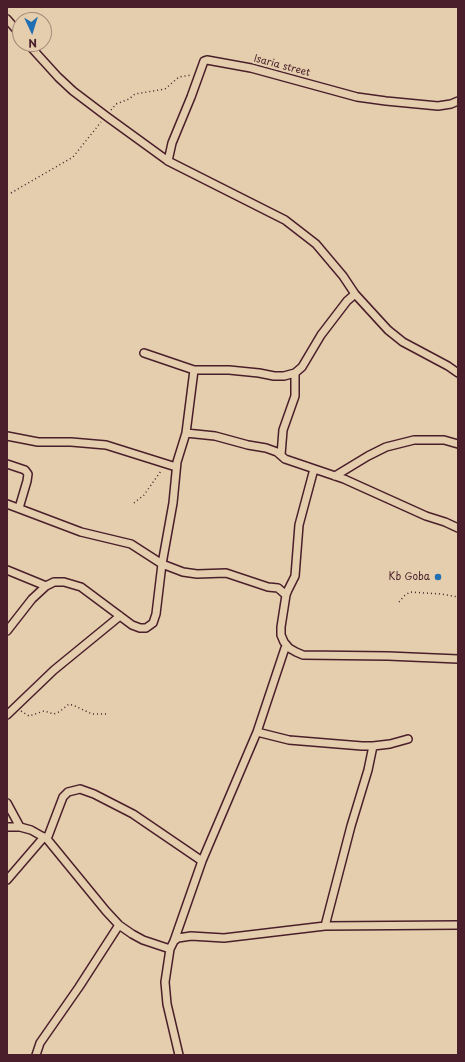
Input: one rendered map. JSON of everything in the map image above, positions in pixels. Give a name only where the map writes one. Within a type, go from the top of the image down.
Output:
[{"type":"street","points":[[35,52],[73,91],[168,160],[285,220],[316,244],[343,276],[355,294],[388,330],[403,342],[458,373]]},
{"type":"street","name":"Isaria street","points":[[168,160],[172,143],[204,61],[211,60],[251,68],[357,97],[438,106],[451,104],[458,101]]},
{"type":"street","points":[[144,353],[194,370],[229,370],[274,376],[284,376],[295,373],[302,367],[321,335],[347,301],[355,294]]},
{"type":"street","points":[[7,631],[32,599],[46,586],[54,582],[64,582],[81,587],[132,625],[140,628],[146,628],[153,623],[156,614],[162,564],[173,503],[176,467],[186,433],[194,370]]},
{"type":"street","points":[[281,455],[283,430],[295,396],[295,373]]},
{"type":"street","points":[[186,433],[215,436],[248,445],[266,448],[281,455],[285,459],[335,476],[432,519],[445,522],[458,528]]},
{"type":"street","points":[[7,436],[38,442],[106,444],[176,467]]},
{"type":"street","points":[[335,476],[386,447],[414,440],[444,440],[458,444]]},
{"type":"street","points":[[7,464],[25,470],[28,474],[19,508]]},
{"type":"street","points":[[314,469],[299,525],[296,576],[286,595],[281,627],[284,642],[289,648],[303,655],[458,659]]},
{"type":"street","points":[[7,504],[81,532],[131,544],[162,564],[183,572],[197,574],[226,574],[268,587],[278,588],[286,595]]},
{"type":"street","points":[[7,570],[46,586]]},
{"type":"street","points":[[7,715],[60,665],[120,616]]},
{"type":"street","points":[[180,1055],[167,1004],[165,982],[170,949],[202,861],[258,732],[285,648],[289,648]]},
{"type":"street","points":[[258,732],[289,740],[373,746],[390,744],[408,739]]},
{"type":"street","points":[[325,926],[351,826],[368,770],[373,746]]},
{"type":"street","points":[[7,880],[46,838],[63,797],[68,792],[80,789],[94,794],[133,814],[202,861]]},
{"type":"street","points":[[7,803],[20,827]]},
{"type":"street","points":[[7,827],[20,827],[31,830],[46,838],[119,925],[143,940],[170,949]]},
{"type":"street","points":[[36,1055],[40,1043],[79,987],[119,925]]},
{"type":"street","points":[[174,941],[178,938],[187,936],[224,938],[325,926],[458,925]]},
{"type":"path","points":[[12,193],[73,157],[116,104],[129,99],[135,94],[165,89],[179,77],[199,74]]},
{"type":"path","points":[[134,503],[144,495],[166,464]]},
{"type":"path","points":[[399,602],[410,592],[441,594],[458,597]]},
{"type":"path","points":[[15,707],[29,716],[44,711],[54,714],[69,704],[92,714],[106,714]]},
{"type":"place","name":"Kb Goba","points":[[438,577]]}]
